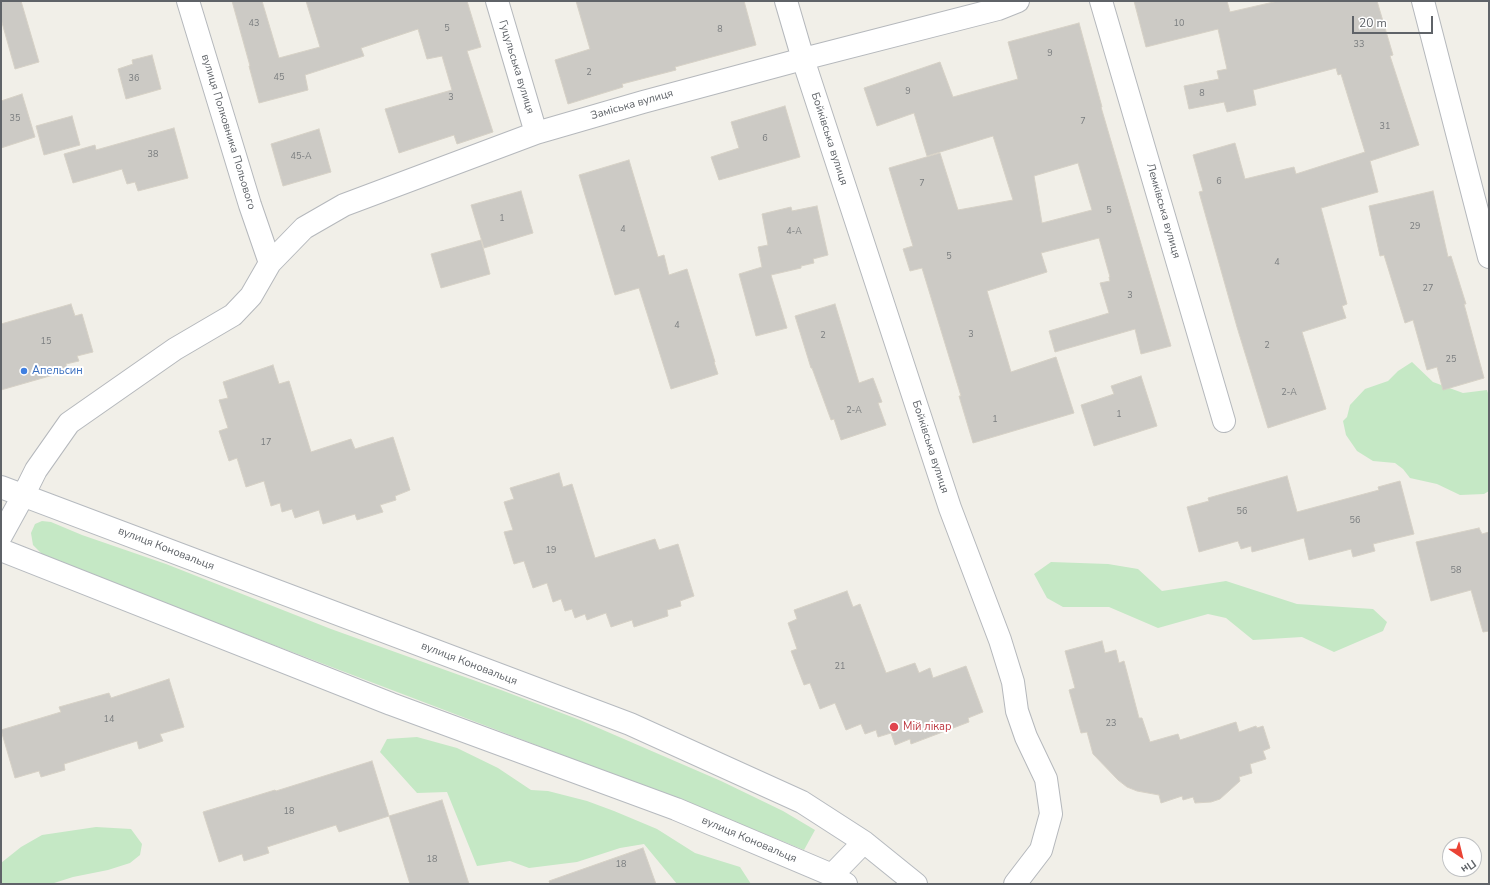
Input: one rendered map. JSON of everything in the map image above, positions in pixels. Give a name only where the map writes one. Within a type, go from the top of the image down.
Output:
[{"type":"street","name":"вулиця Полковника Польового","points":[[188,1],[250,205],[270,263]]},
{"type":"street","name":"Гуцульська вулиця","points":[[497,1],[536,133]]},
{"type":"street","name":"Бойківська вулиця","points":[[786,1],[803,59],[950,508],[1000,640],[1013,682],[1017,711],[1026,737],[1046,779],[1051,814],[1041,850],[1015,884]]},
{"type":"street","name":"Заміська вулиця","points":[[1,536],[36,470],[69,423],[175,349],[233,315],[251,296],[270,263],[304,228],[344,205],[536,133],[643,102],[803,59],[998,9],[1018,1]]},
{"type":"street","name":"Лемківська вулиця","points":[[1101,1],[1224,421]]},
{"type":"street","points":[[1423,1],[1489,258]]},
{"type":"street","name":"вулиця Коновальця","points":[[1,487],[630,724],[802,802],[864,842],[916,884]]},
{"type":"street","name":"вулиця Коновальця","points":[[1,550],[391,704],[676,809],[839,880]]},
{"type":"street","points":[[839,880],[864,842]]},
{"type":"green space","points":[[1412,362],[1433,382],[1463,393],[1487,390],[1489,396],[1489,491],[1484,494],[1460,495],[1437,484],[1410,478],[1403,469],[1395,463],[1373,461],[1357,451],[1346,435],[1343,421],[1347,417],[1350,405],[1365,389],[1388,381],[1398,371]]},
{"type":"green space","points":[[42,521],[51,522],[82,535],[166,564],[331,629],[580,720],[721,781],[783,811],[815,830],[804,850],[691,804],[77,570],[44,556],[33,545],[31,533],[35,524]]},
{"type":"green space","points":[[1051,562],[1108,564],[1138,569],[1162,591],[1226,581],[1297,604],[1373,609],[1387,622],[1383,631],[1334,652],[1302,637],[1253,640],[1226,618],[1208,614],[1158,628],[1109,607],[1063,607],[1047,598],[1034,574]]},
{"type":"green space","points":[[417,737],[457,748],[498,768],[531,790],[548,791],[587,801],[657,829],[695,853],[740,867],[751,884],[677,884],[644,844],[620,848],[577,862],[529,868],[510,861],[477,866],[447,792],[417,793],[380,752],[387,739]]},
{"type":"green space","points":[[96,827],[131,829],[142,844],[140,855],[130,863],[51,884],[1,884],[1,863],[21,847],[42,835]]},
{"type":"building","points":[[1,1],[21,1],[39,62],[15,69],[1,19]]},
{"type":"building","points":[[232,1],[262,1],[279,58],[320,47],[306,1],[467,1],[481,47],[467,51],[493,132],[457,144],[454,135],[399,153],[385,109],[452,90],[442,56],[427,59],[418,29],[361,48],[364,56],[305,75],[308,90],[259,103]]},
{"type":"building","points":[[576,1],[744,1],[756,45],[675,67],[676,70],[622,84],[623,87],[568,104],[555,60],[590,49]]},
{"type":"building","points":[[1134,1],[1227,1],[1230,12],[1278,1],[1377,1],[1393,55],[1390,56],[1419,145],[1370,161],[1378,192],[1321,208],[1347,304],[1342,306],[1346,318],[1302,332],[1326,409],[1268,428],[1237,327],[1199,192],[1203,191],[1193,155],[1235,143],[1245,179],[1294,167],[1296,174],[1365,152],[1341,74],[1338,75],[1336,68],[1253,90],[1256,105],[1227,112],[1224,102],[1189,109],[1184,86],[1219,79],[1217,71],[1227,69],[1218,29],[1146,47]]},
{"type":"building","points":[[1079,23],[1101,107],[1171,346],[1141,354],[1135,329],[1055,352],[1049,331],[1109,313],[1100,283],[1110,281],[1110,277],[1099,238],[1041,253],[1047,272],[987,291],[1011,372],[1056,357],[1074,413],[973,443],[959,396],[961,396],[922,268],[910,271],[903,249],[913,246],[889,168],[940,153],[958,210],[1013,200],[993,136],[927,156],[914,113],[877,126],[864,88],[940,62],[953,97],[1018,79],[1008,42]],"holes":[[[1078,163],[1092,210],[1042,223],[1034,176]]]},
{"type":"building","points":[[152,55],[161,89],[126,99],[118,69],[133,64],[132,60]]},
{"type":"building","points":[[22,94],[35,137],[1,148],[1,101]]},
{"type":"building","points":[[785,106],[800,157],[719,180],[711,157],[739,148],[731,122]]},
{"type":"building","points":[[72,116],[80,145],[44,155],[36,126]]},
{"type":"building","points":[[174,128],[188,178],[138,191],[135,182],[127,184],[122,169],[73,183],[64,154],[95,145],[96,150]]},
{"type":"building","points":[[319,129],[331,172],[283,186],[271,144]]},
{"type":"building","points":[[629,160],[658,257],[664,255],[669,275],[687,269],[718,374],[671,389],[639,288],[615,295],[579,175]]},
{"type":"building","points":[[521,191],[533,233],[484,248],[471,205]]},
{"type":"building","points":[[1433,191],[1448,257],[1451,256],[1466,304],[1464,304],[1484,378],[1443,390],[1437,367],[1427,370],[1413,320],[1405,323],[1384,255],[1380,256],[1369,206]]},
{"type":"building","points":[[817,206],[828,255],[813,259],[814,263],[801,266],[801,268],[771,275],[787,328],[756,336],[739,274],[762,267],[758,247],[768,245],[762,214],[791,207],[792,211]]},
{"type":"building","points":[[481,240],[490,274],[441,288],[431,254]]},
{"type":"building","points":[[71,304],[75,316],[82,314],[93,352],[77,356],[79,361],[66,364],[67,371],[1,390],[1,324]]},
{"type":"building","points":[[835,304],[859,383],[873,378],[882,402],[878,403],[886,425],[841,440],[834,419],[831,420],[811,368],[795,316]]},
{"type":"building","points":[[273,365],[279,384],[289,381],[311,452],[351,439],[355,449],[393,437],[410,490],[395,496],[396,500],[380,505],[383,512],[357,520],[355,514],[323,524],[319,510],[295,518],[292,509],[282,512],[280,503],[271,506],[264,481],[246,487],[237,458],[229,461],[219,431],[228,428],[219,400],[228,398],[223,382]]},
{"type":"building","points":[[1141,376],[1157,426],[1094,446],[1081,405],[1114,394],[1111,386]]},
{"type":"building","points":[[559,473],[563,487],[572,484],[595,558],[655,539],[659,550],[678,544],[694,596],[680,601],[681,606],[667,610],[668,616],[634,627],[632,620],[611,627],[606,613],[587,620],[585,614],[575,618],[572,609],[565,611],[561,599],[553,602],[547,583],[533,588],[524,561],[514,564],[504,532],[513,530],[504,502],[514,499],[510,488]]},
{"type":"building","points":[[1287,476],[1297,512],[1379,490],[1378,487],[1400,481],[1414,534],[1373,544],[1375,551],[1353,557],[1351,549],[1309,560],[1304,538],[1252,552],[1251,546],[1241,549],[1238,541],[1199,552],[1187,507],[1209,501],[1208,498]]},
{"type":"building","points":[[1479,528],[1482,534],[1489,532],[1489,631],[1483,632],[1471,590],[1431,601],[1416,542]]},
{"type":"building","points":[[847,591],[853,607],[860,604],[886,673],[915,663],[919,673],[930,668],[933,678],[966,666],[983,712],[968,718],[969,722],[911,744],[910,739],[895,745],[891,733],[878,737],[876,730],[865,734],[861,724],[846,730],[835,703],[820,709],[810,683],[804,685],[791,651],[797,649],[788,623],[797,619],[794,610]]},
{"type":"building","points":[[1102,641],[1105,653],[1116,650],[1119,663],[1124,661],[1139,718],[1142,718],[1150,742],[1178,734],[1180,740],[1236,722],[1239,732],[1256,726],[1257,728],[1263,726],[1270,748],[1263,751],[1266,759],[1250,764],[1252,773],[1239,777],[1240,781],[1220,799],[1211,802],[1195,803],[1193,797],[1183,800],[1182,796],[1161,803],[1159,795],[1137,791],[1127,787],[1118,780],[1093,754],[1087,732],[1081,733],[1069,690],[1075,688],[1065,651]]},
{"type":"building","points":[[169,679],[184,727],[160,734],[163,741],[139,749],[137,741],[64,764],[65,770],[41,777],[39,771],[15,778],[1,730],[61,712],[59,707],[109,693],[111,698]]},
{"type":"building","points":[[372,761],[389,816],[339,832],[336,825],[267,847],[269,853],[244,861],[242,854],[219,862],[203,812]]},
{"type":"building","points":[[442,800],[469,884],[410,884],[389,816]]},
{"type":"building","points":[[643,848],[656,884],[550,884],[549,881]]},
{"type":"place","name":"Апельсин","points":[[24,371]]},
{"type":"place","name":"Мій лікар","points":[[894,727]]}]
